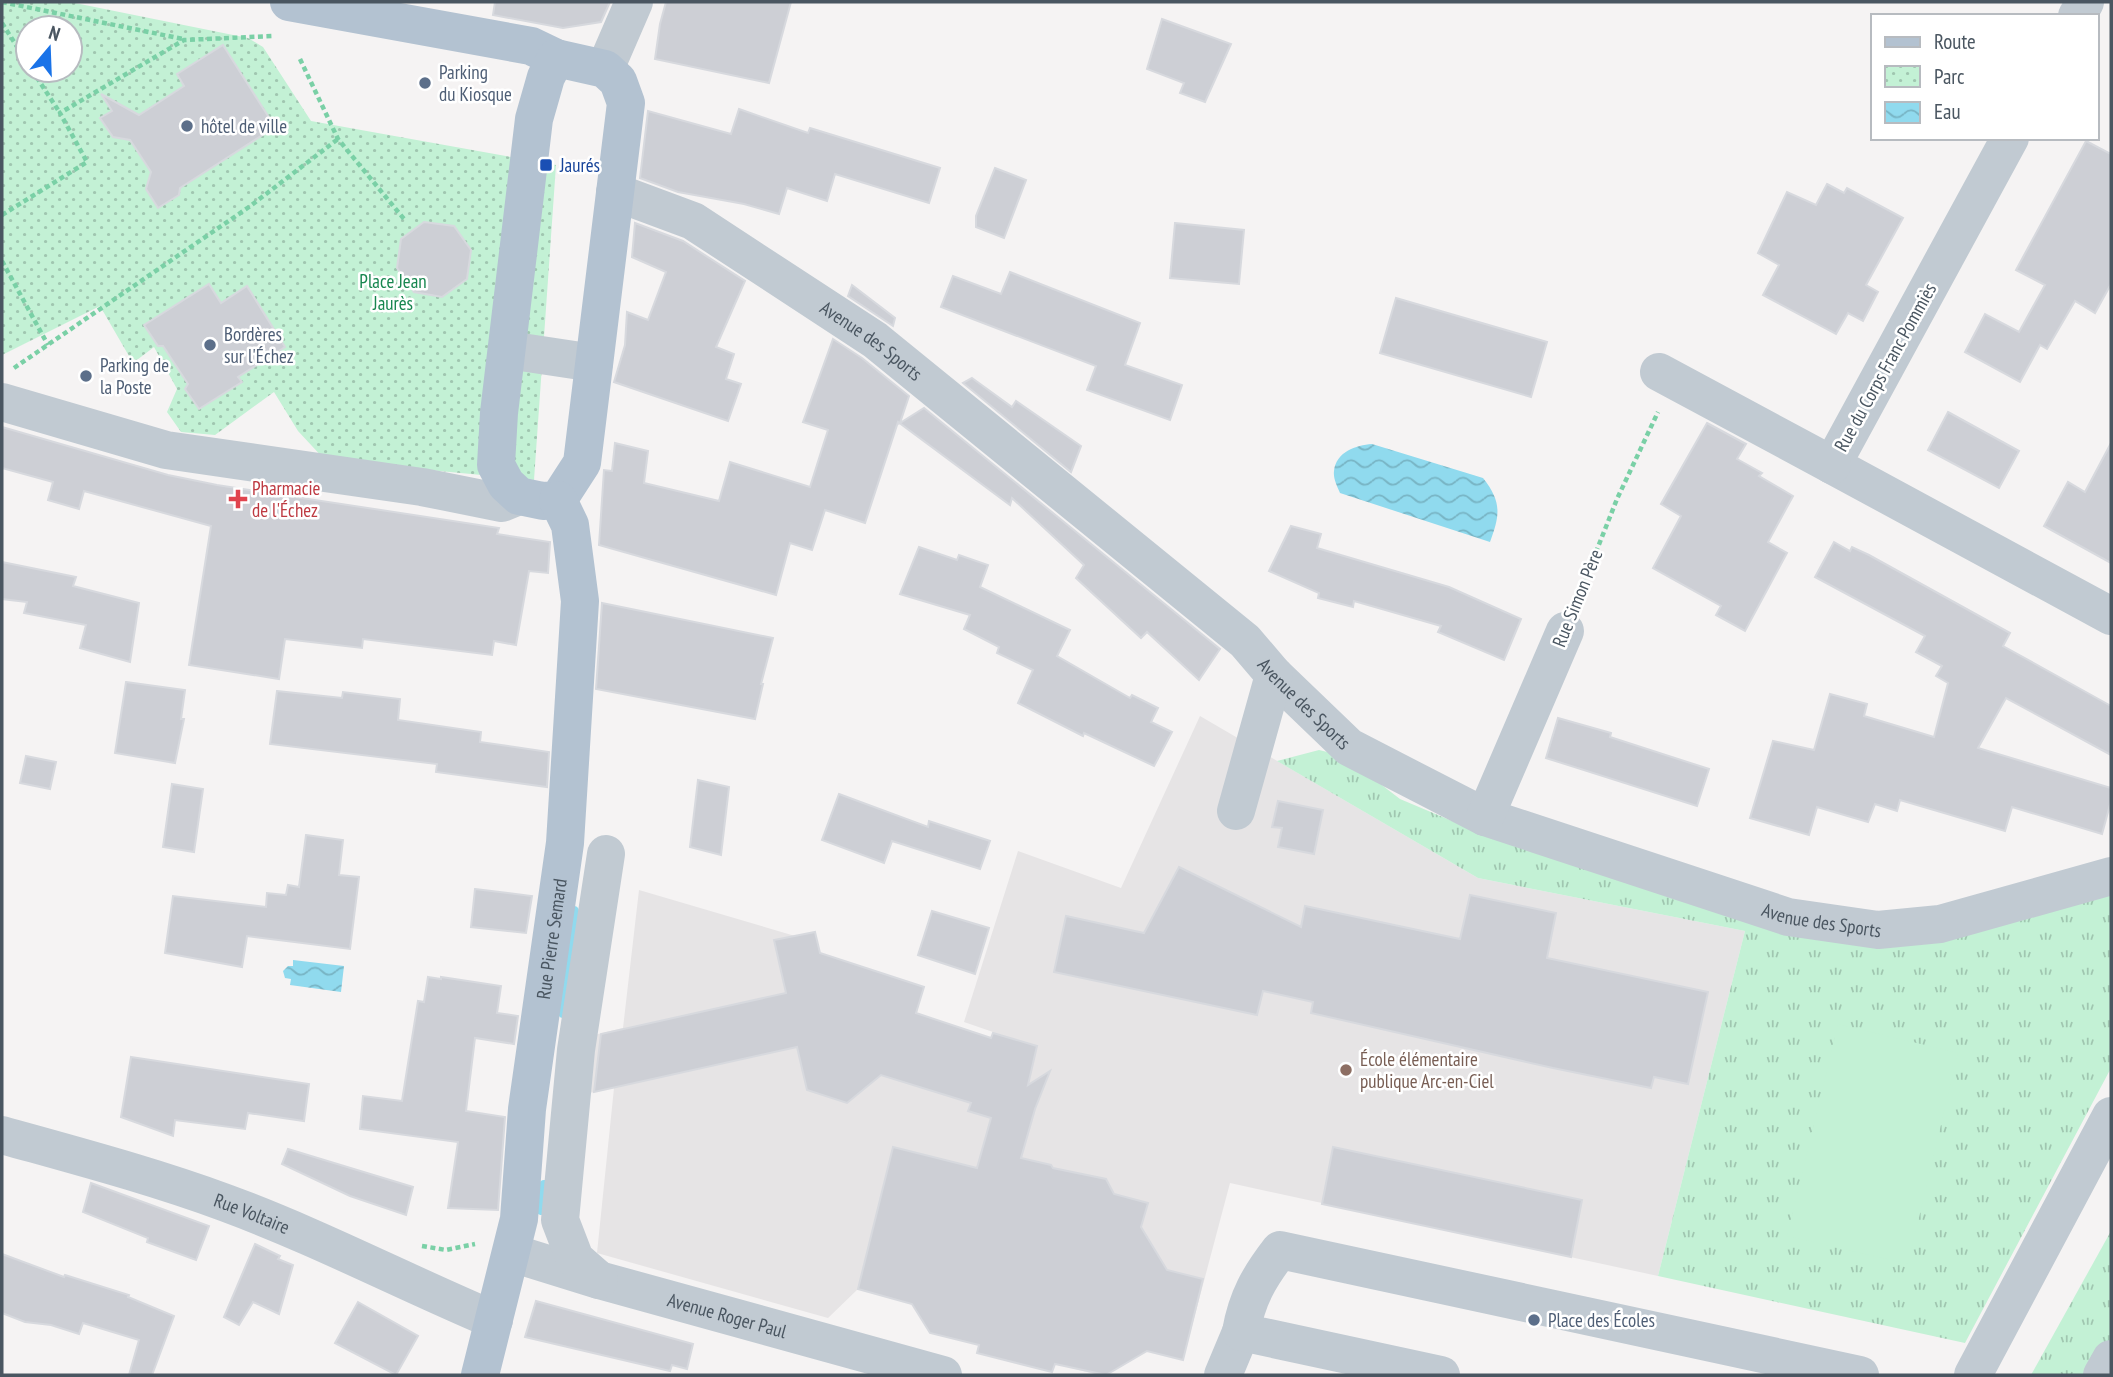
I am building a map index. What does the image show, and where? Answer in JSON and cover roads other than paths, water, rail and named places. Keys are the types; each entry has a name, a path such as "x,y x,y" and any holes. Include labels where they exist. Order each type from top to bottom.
{"main road":[{"path":"283,19 531,46 556,58 605,69 618,81 626,103 582,463 558,500 543,501 519,496 506,484 496,465 499,413 534,119 546,77 556,58"},
{"name":"Rue Pierre Semard","path":"484,1375 494,1320 516,1236 527,1109 565,842 580,601 570,525 558,500"}],"street":[{"path":"605,69 634,2"},
{"name":"Rue du Corps Franc Pommiès","path":"2009,140 1832,465 2111,616"},
{"name":"Avenue des Sports","path":"615,192 693,221 875,340 1245,641 1274,675 1349,747 1485,817 1788,917 1878,930 1940,925 2111,876"},
{"path":"508,350 594,363"},
{"path":"1666,376 1832,465"},
{"path":"6,386 166,450 422,487 502,503 519,496"},
{"name":"Rue Simon Père","path":"1485,817 1565,631"},
{"path":"1236,811 1274,675"},
{"path":"599,1280 575,1259 560,1220 576,1050 606,853"},
{"path":"536,1045 576,1050"},
{"path":"1973,1375 2111,1116"},
{"name":"Rue Voltaire","path":"2,1135 127,1170 226,1203 305,1235 494,1320"},
{"path":"516,1236 560,1220"},
{"name":"Avenue Roger Paul","path":"516,1236 599,1280 943,1375"},
{"path":"1223,1375 1241,1332 1244,1314 1259,1276 1280,1250 1860,1375"},
{"path":"1241,1332 1441,1375"},
{"path":"2102,1375 2111,1359"}],"water":[{"path":"1372,444 1483,478 1494,494 1497,509 1496,524 1490,542 1340,493 1334,474 1339,459 1353,448"},
{"path":"293,960 344,966 341,992 290,985 291,979 285,978 283,971 288,966 293,966"}],"waterway":[{"path":"563,1013 574,911"},
{"path":"541,1210 544,1185"}],"place":[{"name":"Parking du Kiosque","path":"425,83"},
{"name":"hôtel de ville","path":"187,126"},
{"name":"Jaurés","path":"546,165"},
{"name":"Bordères sur l'Échez","path":"210,345"},
{"name":"Parking de la Poste","path":"86,376"},
{"name":"Pharmacie de l'Échez","path":"238,499"},
{"name":"École élémentaire publique Arc-en-Ciel","path":"1346,1070"},
{"name":"Place des Écoles","path":"1534,1320"}],"park label":[{"name":"Place Jean Jaurès","path":"393,292"}]}
